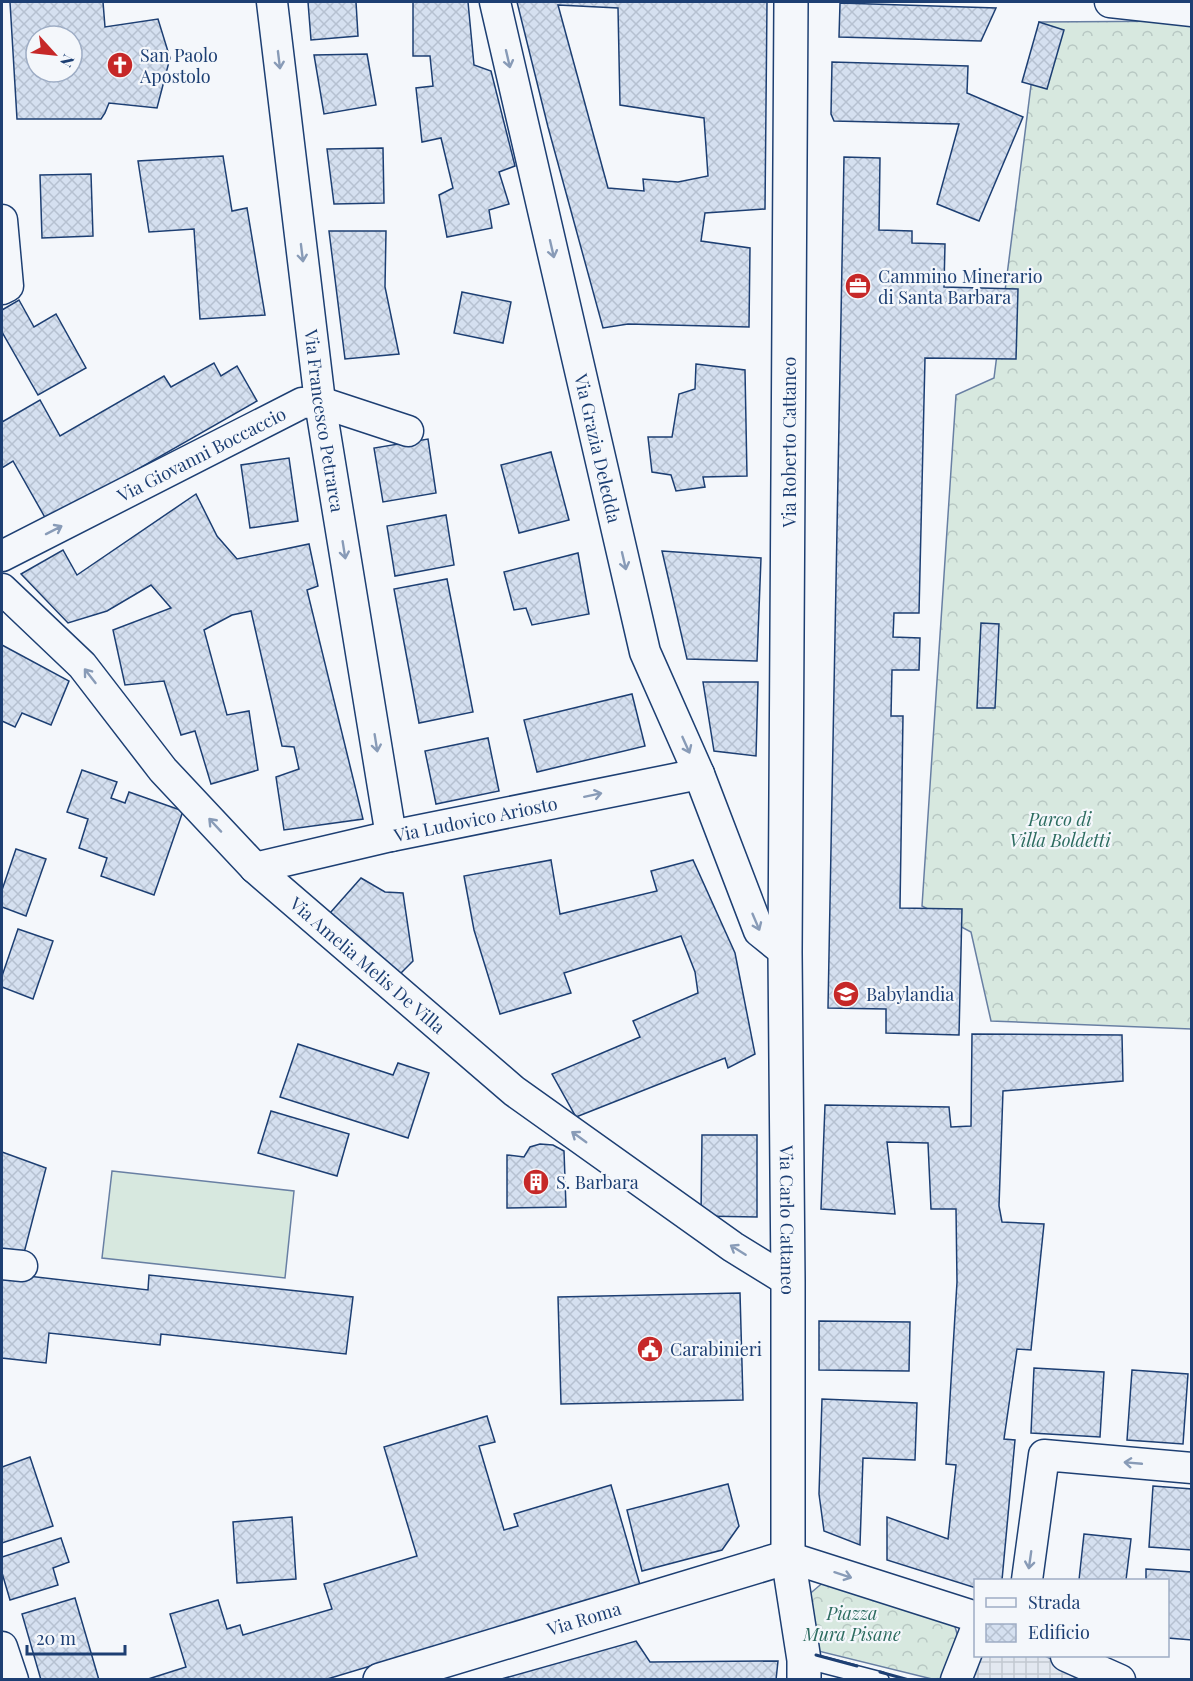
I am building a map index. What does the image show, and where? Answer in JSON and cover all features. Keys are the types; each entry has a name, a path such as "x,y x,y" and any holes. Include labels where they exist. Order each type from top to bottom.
{"main road":[{"name":"Via Roberto Cattaneo","path":"786,883 791,2"},
{"name":"Via Carlo Cattaneo","path":"786,883 788,1557 804,1670"},
{"name":"Via Roma","path":"380,1680 788,1557"}],"street":[{"name":"Via Francesco Petrarca","path":"272,2 320,402 391,836"},
{"name":"Via Grazia Deledda","path":"495,2 645,652 699,774 759,931 785,952"},
{"path":"1110,2 1191,11"},
{"path":"2,220 4,287"},
{"path":"320,402 408,431"},
{"name":"Via Giovanni Boccaccio","path":"2,556 302,403 320,402"},
{"name":"Via Amelia Melis De Villa","path":"2,589 82,665 163,770 255,868 514,1090 733,1247 788,1281"},
{"name":"Via Ludovico Ariosto","path":"255,868 391,836 699,774"},
{"path":"741,882 786,883"},
{"path":"1027,1579 1044,1455 1191,1468"},
{"path":"788,1557 974,1617"},
{"path":"956,1680 974,1632"},
{"path":"2,1647 13,1680"},
{"path":"1068,1657 1120,1680"}],"lane":[{"path":"804,1670 881,1680"}],"green space":[{"name":"Parco di Villa Boldetti","path":"1191,21 1191,1029 991,1021 971,932 922,906 956,395 994,378 1039,22"},
{"path":"112,1171 294,1191 285,1278 102,1258"},
{"name":"Piazza Mura Pisane","path":"826,1580 952,1617 959,1640 944,1679 932,1679 810,1649 806,1597"}],"shaded area":[{"path":"975,1657 1047,1657 1093,1679 961,1680"}],"building":[{"name":"San Paolo Apostolo","path":"10,2 103,2 105,27 158,19 170,58 157,108 109,103 101,119 17,119"},
{"path":"308,2 356,2 358,36 311,40"},
{"path":"413,2 468,2 474,65 491,71 515,166 499,172 509,204 489,210 492,228 447,237 439,195 453,188 441,138 422,142 416,88 433,86 430,56 413,56"},
{"path":"517,2 767,2 765,209 705,213 701,241 750,248 749,327 628,324 603,328 548,127","holes":["558,5 618,8 620,105 704,118 708,176 678,182 643,179 644,191 608,188"]},
{"path":"840,3 996,8 981,41 839,37"},
{"path":"1039,22 1064,30 1047,89 1022,82"},
{"path":"367,54 376,105 324,114 314,55"},
{"path":"832,62 968,66 967,93 1023,117 979,221 937,204 959,124 834,121 831,114"},
{"path":"383,148 384,203 334,204 327,149"},
{"path":"223,156 232,211 247,208 265,315 200,319 194,229 149,232 138,161"},
{"path":"844,157 880,158 879,230 912,231 912,243 945,244 944,287 1018,289 1016,359 925,358 919,613 894,613 893,637 920,638 919,670 892,670 891,716 903,716 900,908 962,909 959,1035 886,1033 886,1009 828,1008"},
{"path":"91,174 93,236 42,238 40,175"},
{"path":"329,231 386,231 385,287 399,354 345,359"},
{"path":"462,292 511,302 503,343 454,333"},
{"path":"19,300 34,327 56,314 86,368 38,395 2,332 2,310"},
{"path":"214,363 221,376 237,366 257,401 47,521 13,461 2,468 2,422 40,400 60,436 164,376 171,387"},
{"path":"696,364 745,370 747,476 703,477 705,487 676,491 671,475 652,472 648,437 672,437 679,394 695,389"},
{"path":"428,439 436,493 383,502 374,448"},
{"path":"551,452 569,520 519,533 501,465"},
{"path":"289,458 298,521 250,528 241,465"},
{"path":"196,494 217,536 237,559 309,544 318,586 307,590 363,819 284,830 276,777 299,769 294,747 282,746 251,611 232,615 204,630 227,715 249,711 258,770 211,784 195,731 181,735 164,681 125,685 113,630 171,608 151,585 107,611 68,623 21,574 63,550 77,575"},
{"path":"446,515 454,565 395,576 387,526"},
{"path":"662,551 761,558 757,661 687,659"},
{"path":"578,553 589,614 532,625 526,608 514,610 504,572"},
{"path":"447,579 473,712 419,723 394,589"},
{"path":"981,623 999,624 995,708 977,708"},
{"path":"2,645 69,681 51,725 22,713 15,727 2,721"},
{"path":"703,682 758,682 756,756 714,751"},
{"path":"632,694 645,746 537,772 524,720"},
{"path":"488,738 499,791 436,804 425,751"},
{"path":"82,770 117,782 111,798 125,803 129,792 183,811 154,895 101,876 107,858 79,848 88,819 67,812"},
{"path":"16,849 46,859 26,916 2,907 2,890"},
{"path":"551,860 560,914 657,891 651,871 693,860 735,953 755,1054 728,1068 725,1058 576,1117 552,1074 640,1037 633,1021 698,993 695,972 681,936 564,973 571,993 500,1014 474,930 464,876"},
{"path":"361,878 385,892 403,893 413,961 395,979 330,913"},
{"path":"18,929 53,941 33,999 2,987 2,976"},
{"path":"972,1034 1122,1035 1123,1081 1003,1091 999,1206 1002,1222 1044,1224 1031,1350 1017,1349 1004,1439 1015,1440 1002,1579 974,1579 974,1587 887,1560 887,1517 948,1539 956,1465 946,1464 957,1282 956,1209 931,1209 928,1143 887,1142 895,1214 821,1209 825,1105 949,1107 951,1127 971,1126"},
{"path":"298,1044 393,1075 398,1063 429,1073 408,1138 280,1097"},
{"path":"271,1111 349,1134 337,1176 258,1153"},
{"path":"702,1135 757,1135 757,1217 701,1216"},
{"name":"S. Barbara","path":"540,1144 553,1145 564,1151 566,1207 507,1208 507,1155 524,1157 530,1147"},
{"path":"2,1152 46,1168 24,1253 2,1251"},
{"path":"2,1273 148,1290 149,1275 353,1297 346,1354 161,1334 160,1345 49,1333 46,1363 2,1358"},
{"name":"Carabinieri","path":"740,1293 743,1400 561,1404 558,1297"},
{"path":"819,1321 910,1322 909,1371 819,1370"},
{"path":"1034,1368 1104,1372 1100,1437 1031,1433"},
{"path":"1132,1370 1188,1374 1183,1444 1127,1440"},
{"path":"822,1399 917,1403 915,1460 863,1458 860,1545 824,1531 819,1494"},
{"path":"487,1416 495,1442 479,1446 504,1530 518,1526 514,1514 611,1485 640,1585 324,1680 145,1680 186,1667 170,1614 218,1600 227,1629 240,1625 243,1635 332,1609 324,1584 417,1556 384,1447"},
{"path":"30,1457 53,1526 2,1543 2,1467"},
{"path":"728,1484 739,1526 722,1550 642,1571 627,1510"},
{"path":"1153,1486 1192,1489 1192,1550 1149,1547"},
{"path":"292,1517 296,1579 237,1583 233,1522"},
{"path":"1084,1534 1131,1539 1126,1579 1079,1579"},
{"path":"61,1538 69,1562 53,1568 58,1585 10,1600 2,1573 2,1557"},
{"path":"1146,1569 1192,1572 1192,1640 1169,1638 1169,1579 1146,1579"},
{"path":"75,1598 99,1680 41,1680 22,1614"},
{"path":"636,1641 650,1662 778,1661 776,1680 498,1680"}],"wall":[{"path":"816,1655 857,1666"},
{"path":"880,1672 909,1680"}],"place":[{"name":"San Paolo Apostolo","path":"120,65"},
{"name":"Cammino Minerario di Santa Barbara","path":"858,286"},
{"name":"Babylandia","path":"846,994"},
{"name":"S. Barbara","path":"536,1182"},
{"name":"Carabinieri","path":"650,1349"}]}
